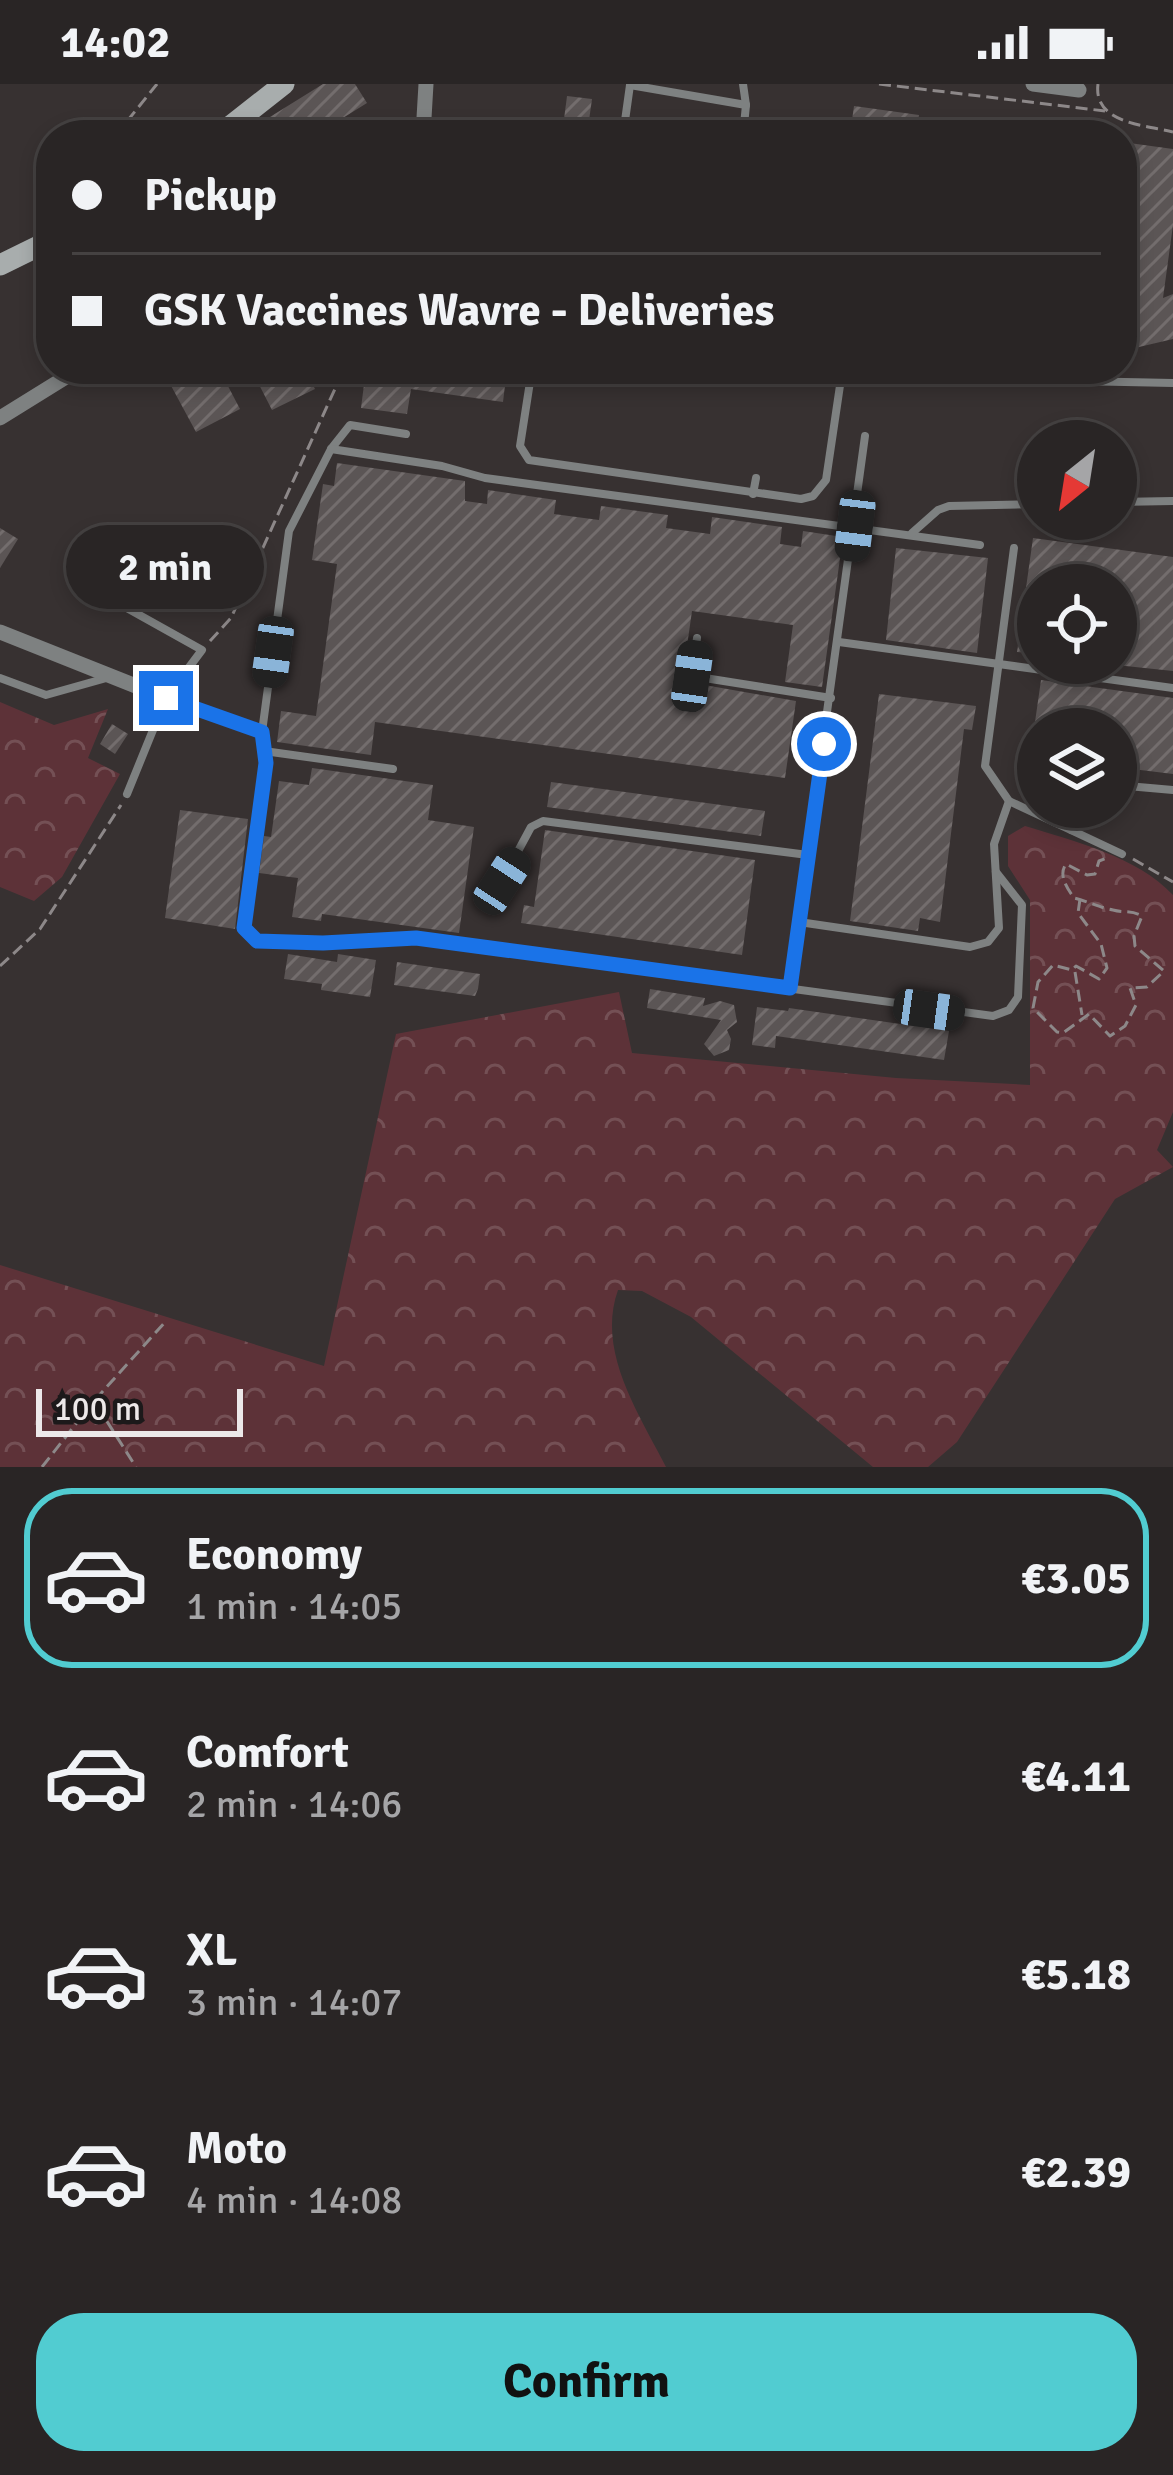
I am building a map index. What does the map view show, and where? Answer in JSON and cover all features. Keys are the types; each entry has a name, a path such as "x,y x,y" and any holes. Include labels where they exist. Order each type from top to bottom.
{"street":[{"path":"238,120 284,84"},
{"path":"426,84 427,120"},
{"path":"1033,84 1078,90"},
{"path":"0,265 36,247"},
{"path":"0,418 55,384"},
{"path":"0,632 166,698"}],"lane":[{"path":"743,84 744,120"},
{"path":"624,120 630,85 746,105"},
{"path":"1137,382 1173,383"},
{"path":"530,384 520,446 529,460 801,500 826,481 840,384"},
{"path":"406,434 350,425 332,449 289,532 262,732 264,751 244,928 257,941 416,938 993,1016 1010,1010 1018,997 1022,904 996,872"},
{"path":"790,988 865,436"},
{"path":"332,449 442,466 484,478 980,545"},
{"path":"754,494 756,478"},
{"path":"1137,502 1173,501"},
{"path":"910,534 949,506 1017,504"},
{"path":"1014,548 985,766 1009,801 1122,854"},
{"path":"125,607 202,650 166,698 127,794"},
{"path":"697,638 692,676 831,698"},
{"path":"839,642 1173,688"},
{"path":"0,678 46,695 111,676"},
{"path":"166,698 262,732"},
{"path":"264,751 393,769"},
{"path":"1137,787 1173,790"},
{"path":"799,922 970,947 988,942 999,928 994,844 1009,801"},
{"path":"502,881 531,826 543,821 808,855"}],"path":[{"path":"128,120 157,84"},
{"path":"879,84 1105,111"},
{"path":"1098,84 1096,98 1105,111 1121,120"},
{"path":"1137,124 1173,132"},
{"path":"202,650 231,618 337,384"},
{"path":"125,607 147,571"},
{"path":"0,966 40,929 127,794"},
{"path":"1122,854 1173,882"},
{"path":"1081,899 1078,913 1101,944 1107,968 1099,979 1088,970 1053,965 1036,986 1034,1008 1057,1032 1063,1033 1089,1014 1110,1036 1125,1027 1136,1005 1130,988 1147,987 1164,971 1135,946 1142,916 1070,892 1066,864 1095,874 1099,861 1108,857"},
{"path":"1073,968 1082,1017"},
{"path":"43,1467 166,1321"},
{"path":"94,1401 136,1467"}],"green space":[{"path":"0,702 54,725 108,709 88,758 120,774 62,877 34,901 0,887"},
{"path":"1032,828 1084,844 1142,870 1173,895 1173,1112 1157,1150 1173,1167 1115,1199 957,1442 928,1467 873,1467 691,1317 642,1291 618,1290 612,1336 616,1359 666,1467 0,1467 0,1265 324,1366 396,1034 619,992 632,1053 896,1078 1030,1085 1030,900 1008,866 1008,836"}],"building":[{"path":"323,84 355,84 367,103 340,120 265,120"},
{"path":"567,96 592,99 589,120 564,120"},
{"path":"854,106 919,115 918,120 852,120"},
{"path":"1137,144 1173,149 1173,225 1163,298 1173,294 1173,339 1137,347"},
{"path":"170,384 227,384 240,409 196,432"},
{"path":"259,384 312,384 315,389 272,410"},
{"path":"364,384 505,384 503,402 411,389 407,414 361,408"},
{"path":"337,463 465,481 465,501 487,504 488,490 556,500 554,514 599,520 601,506 668,515 666,528 710,534 712,517 782,527 780,544 801,547 803,531 843,537 822,687 785,682 793,625 692,611 682,681 796,701 785,778 375,722 371,755 277,742 281,711 316,716 337,564 312,560 323,484 334,486"},
{"path":"0,528 18,539 0,568"},
{"path":"1033,540 1173,557 1173,671 1137,667 1137,564 1029,564"},
{"path":"896,548 988,558 977,653 886,640"},
{"path":"1040,684 1173,698 1173,774 1137,770 1137,708 1037,708"},
{"path":"879,694 976,706 972,730 964,729 940,922 920,918 918,931 850,921"},
{"path":"112,724 128,734 115,754 100,744"},
{"path":"312,768 433,785 428,820 474,827 459,933 322,914 321,921 292,917 298,878 259,873 264,836 271,837 279,781 309,785"},
{"path":"551,782 765,811 761,836 547,807"},
{"path":"180,810 248,819 235,929 165,918"},
{"path":"545,830 755,860 742,955 521,923 524,905 534,907"},
{"path":"288,954 337,962 338,954 376,960 370,997 284,979"},
{"path":"397,962 480,974 478,989 475,996 394,985"},
{"path":"650,989 705,998 703,1006 720,1001 734,1005 737,1022 727,1030 729,1050 714,1056 704,1044 721,1020 647,1008"},
{"path":"757,1007 949,1031 944,1060 776,1036 775,1048 752,1045"}],"route":[{"path":"166,698 262,732 266,763 244,928 257,941 416,938 790,988 824,744"}]}
